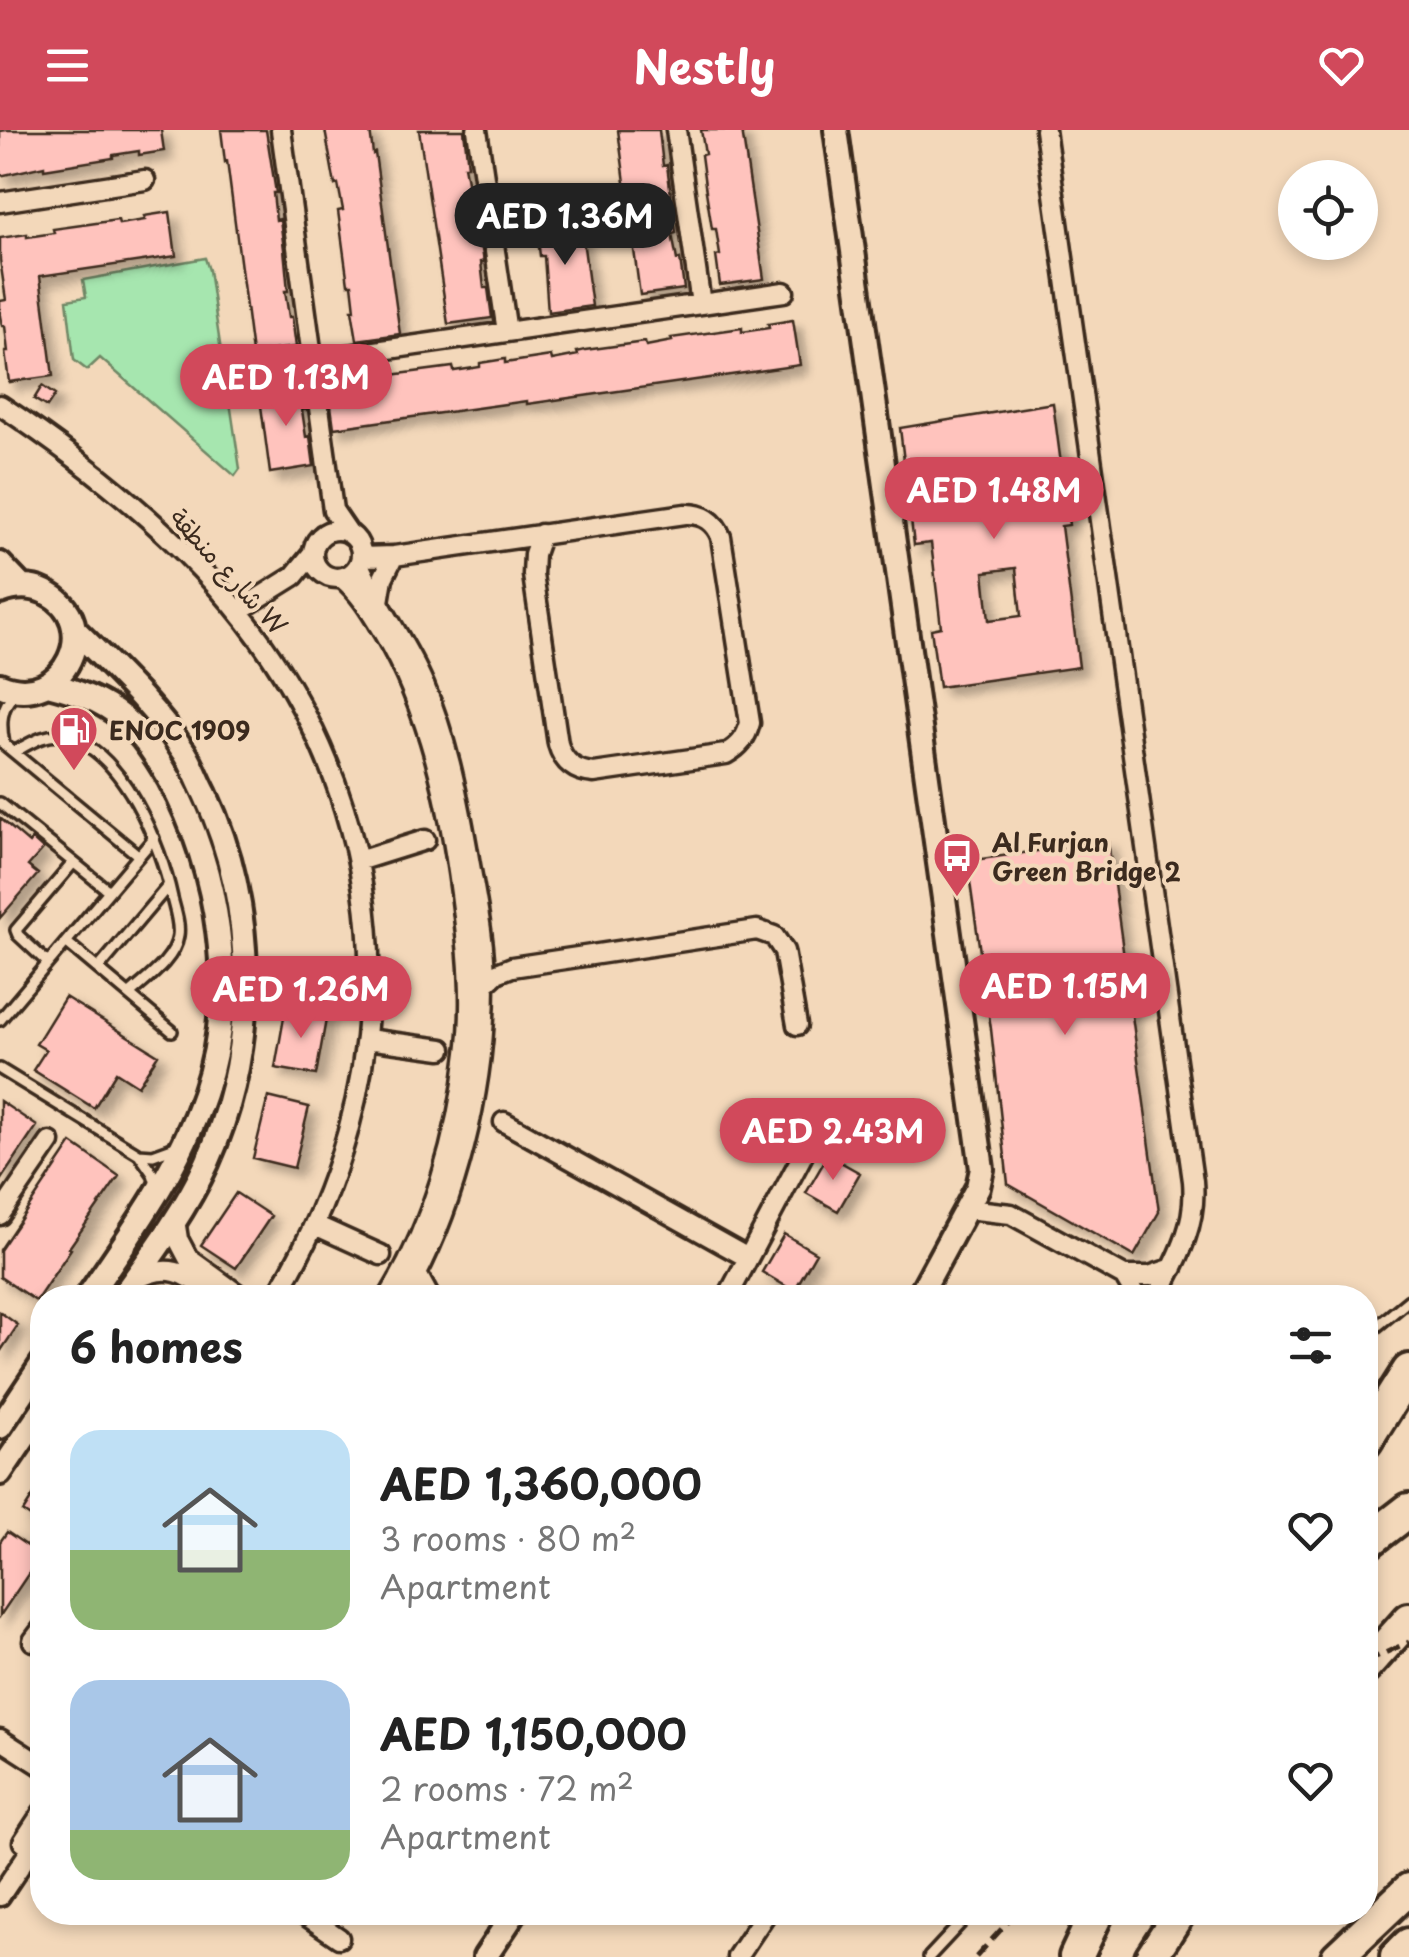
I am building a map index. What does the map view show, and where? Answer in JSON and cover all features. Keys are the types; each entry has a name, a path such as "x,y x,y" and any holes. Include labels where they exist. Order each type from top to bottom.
{"highway":[{"path":"1378,1402 1405,1378"},
{"path":"1378,1420 1405,1378"},
{"path":"1378,1534 1409,1510"},
{"path":"1378,1654 1409,1619"},
{"path":"1378,1919 1409,1890"},
{"path":"1076,1957 1091,1925"},
{"path":"1151,1957 1172,1925"},
{"path":"1337,1957 1371,1925"},
{"path":"1397,1957 1409,1946"}],"street":[{"path":"281,130 333,510 358,543 360,561 424,683 440,727 464,829 484,950 482,1051 469,1123 438,1226 411,1285"},
{"path":"477,130 507,332"},
{"path":"676,130 701,304"},
{"path":"836,130 981,1177 925,1285"},
{"path":"1044,130 1193,1182 1192,1224 1164,1285"},
{"path":"0,202 145,180"},
{"path":"312,360 784,292"},
{"name":"شارع منطقة W","path":"0,405 114,489 238,610 300,704 344,807 358,861 368,934 367,1039 344,1150 315,1225 283,1285"},
{"path":"320,572 313,560 314,544 324,533 333,510"},
{"path":"360,561 540,534 702,516 715,525 722,537 750,723 742,742 726,754 594,773 568,764 558,744 533,574 540,534"},
{"path":"324,533 348,532"},
{"path":"497,540 518,555 533,574"},
{"path":"238,610 294,576 312,554"},
{"path":"379,602 383,578 394,556"},
{"path":"294,576 320,572 342,578 355,570 360,561"},
{"path":"0,564 11,589 36,588 61,603 70,615 75,642 66,666 48,684 34,690 9,688"},
{"path":"342,578 362,598 393,649 427,730 440,773 458,867 470,967 468,1050 451,1138 425,1222 395,1285"},
{"path":"74,629 138,692 187,757 214,813 228,854 242,930 244,990 237,1071 209,1160 175,1220 130,1285"},
{"path":"48,684 100,702 142,737 178,795 194,832 215,910 220,950 219,1022 211,1072 188,1135 157,1197 96,1285"},
{"path":"358,861 425,840"},
{"path":"485,984 512,967 763,931 774,936 784,951 797,1025"},
{"path":"484,950 496,961 512,967"},
{"path":"367,1039 442,1049"},
{"path":"504,1122 748,1258"},
{"path":"0,1215 50,1142"},
{"path":"734,1285 806,1149"},
{"path":"981,1177 1011,1214"},
{"path":"967,1208 1011,1214 1124,1276 1149,1276 1172,1268"},
{"path":"175,1220 178,1239 188,1258 225,1285"},
{"path":"315,1225 381,1255"},
{"path":"134,1285 154,1272 179,1272 200,1285"},
{"path":"417,1274 422,1285"},
{"path":"1124,1276 1129,1285"},
{"path":"0,1427 30,1382"},
{"path":"4,1458 30,1426"},
{"path":"0,1739 30,1758"},
{"path":"0,1876 30,1831"},
{"path":"0,1896 30,1851"},
{"path":"320,1925 339,1938"},
{"path":"485,1957 506,1925"},
{"path":"737,1957 758,1925"}],"lane":[{"path":"9,688 0,720 2,742 139,856"},
{"path":"14,752 52,736 66,736 88,748 125,785 154,838 169,885 178,939 169,956 130,996"},
{"path":"0,802 109,891"},
{"path":"0,1020 154,838"},
{"path":"48,963 16,930 74,863"},
{"path":"98,969 169,885"},
{"path":"66,942 172,1031"},
{"path":"0,1069 140,1154 153,1174 157,1197"},
{"path":"140,1154 166,1152 188,1135"},
{"path":"1378,1325 1409,1300"},
{"path":"929,1957 959,1925"}],"green space":[{"path":"205,258 222,358 286,350 290,377 228,389 240,469 235,476 100,358 87,370 74,360 67,300 86,297 83,280"}],"building":[{"path":"161,130 164,151 139,155 139,151 0,176 0,131"},
{"path":"221,130 266,130 276,220 280,219 284,249 285,291 296,347 252,353"},
{"path":"325,130 370,130 400,334 357,340 352,284 348,284 338,211 343,210"},
{"path":"419,130 464,130 468,166 464,166 472,192 484,262 484,288 488,288 492,318 448,324"},
{"path":"618,130 659,130 676,233 672,234 684,289 640,295"},
{"path":"701,130 742,130 764,279 720,285 716,256 720,255 705,185"},
{"path":"170,212 176,256 40,276 53,376 9,382 5,326 0,316 0,301 6,300 0,238 54,233 53,229 118,220 119,224"},
{"path":"581,225 592,306 548,312 544,256 540,256 537,231"},
{"path":"793,320 800,365 334,428 328,384 356,380 357,384 383,380 383,376 453,367 454,371 505,359 505,363 551,356 552,360 585,350 645,342 646,346 672,341 671,338 769,328 768,324"},
{"path":"303,385 307,410 302,410 314,466 270,473 259,391"},
{"path":"42,386 55,395 47,407 34,399"},
{"path":"1053,403 1069,525 1061,526 1079,667 939,687 931,629 941,627 931,543 914,545 900,428","holes":["1016,568 1021,616 989,620 984,572"]},
{"path":"0,818 29,843 32,839 43,849 28,866 38,874 0,918"},
{"path":"1108,841 1159,1212 1134,1256 1008,1184 967,861"},
{"path":"65,997 158,1055 138,1086 116,1072 94,1108 33,1070 46,1050 36,1044"},
{"path":"286,1006 327,1014 316,1075 275,1068"},
{"path":"268,1097 309,1107 294,1168 253,1158"},
{"path":"0,1101 37,1126 0,1181"},
{"path":"72,1143 119,1176 47,1285 30,1285 30,1297 0,1277 0,1250"},
{"path":"828,1155 860,1173 838,1211 806,1193"},
{"path":"236,1193 271,1216 236,1268 201,1245"},
{"path":"784,1234 816,1253 797,1285 784,1285 762,1272"},
{"path":"0,1312 18,1325 0,1352"},
{"path":"7,1532 30,1548 30,1571 0,1616 0,1542"}],"railway":[{"path":"1378,1656 1409,1642"},
{"path":"976,1957 1005,1925"}],"place":[{"name":"ENOC 1909","path":"74,772"},
{"name":"Al Furjan Green Bridge 2","path":"957,898"}]}
